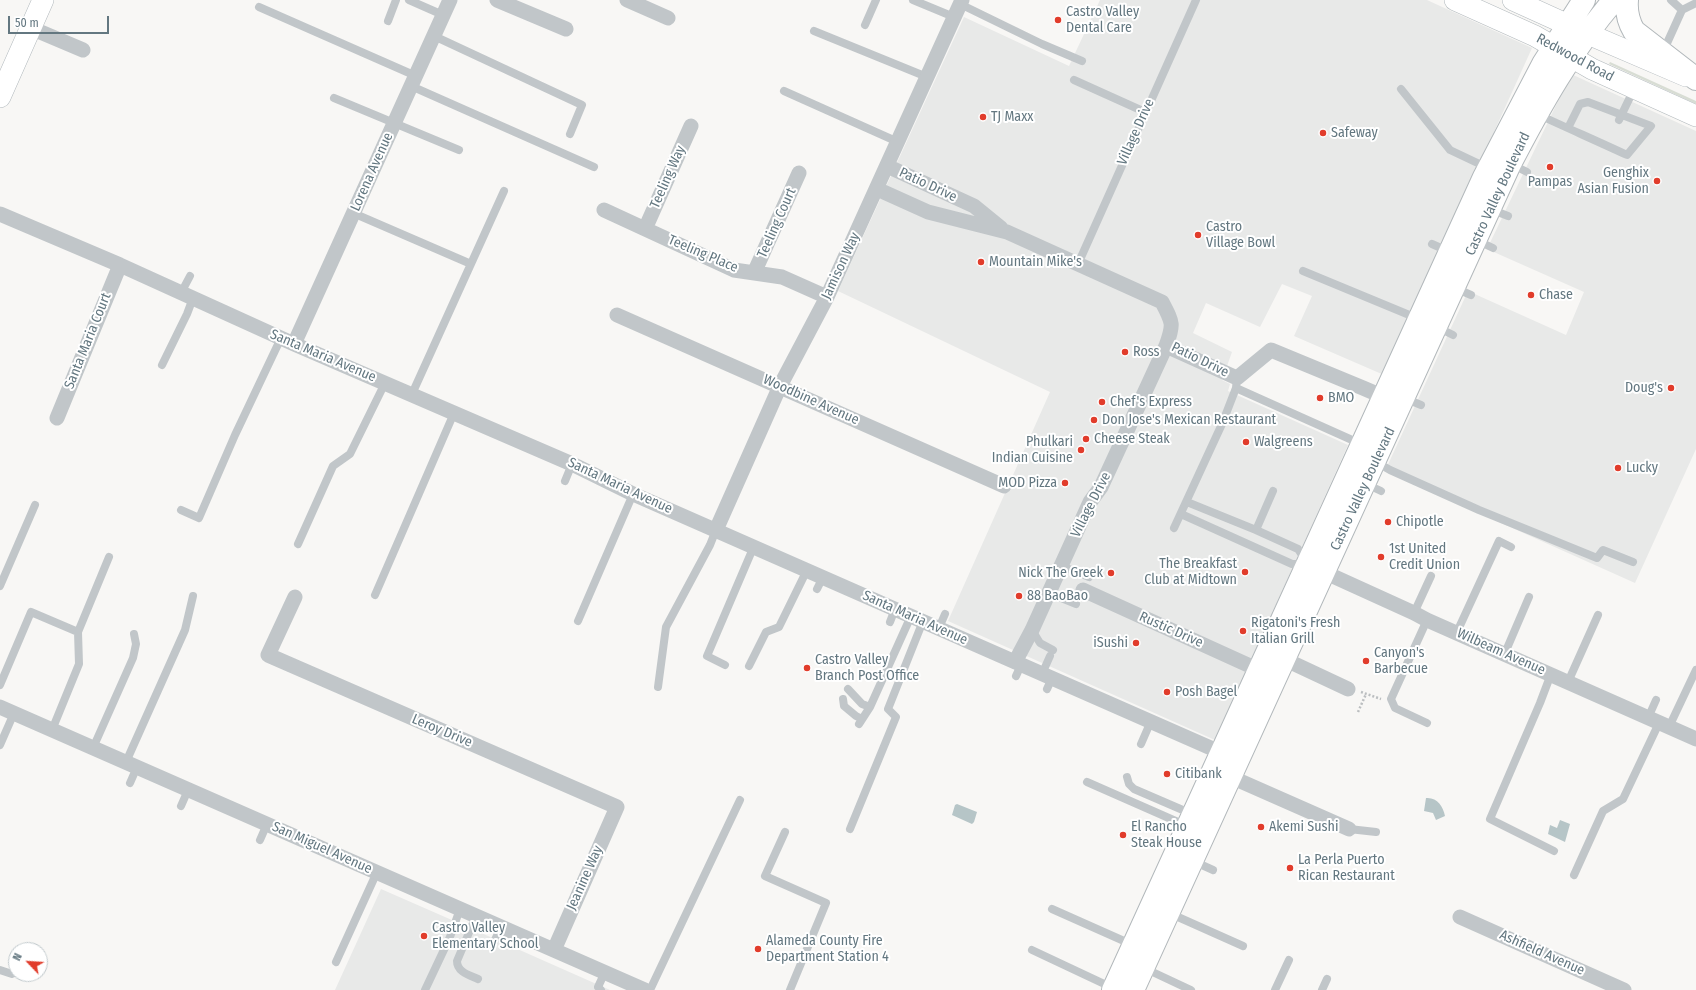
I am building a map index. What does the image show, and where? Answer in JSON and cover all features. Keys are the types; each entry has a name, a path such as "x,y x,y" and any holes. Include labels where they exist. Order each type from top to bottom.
{"main road":[{"path":"0,97 43,0"},
{"name":"Redwood Road","path":"1455,0 1535,36 1592,69 1696,116"},
{"name":"Redwood Road","path":"1513,0 1568,26 1696,80"},
{"name":"Castro Valley Boulevard","path":"1450,252 1485,244 1519,168 1536,113 1562,52 1568,26 1584,0"},
{"name":"Castro Valley Boulevard","path":"1436,327 1450,252 1488,168 1520,106 1562,52 1588,34 1614,0"},
{"path":"1627,0 1626,9 1629,22 1634,31 1696,80"},
{"name":"Castro Valley Boulevard","path":"1120,989 1143,968 1192,861 1230,763 1259,670 1316,568 1373,487 1375,462 1436,327 1463,292 1450,252"},
{"name":"Castro Valley Boulevard","path":"1120,989 1134,945 1190,820 1230,763 1284,659 1362,444 1403,400"}],"street":[{"name":"Lorena Avenue","path":"288,341 353,213 450,0"},
{"path":"497,0 566,29"},
{"path":"627,0 668,18"},
{"name":"Jamison Way","path":"716,530 780,386 827,297 958,7"},
{"path":"31,28 83,50"},
{"name":"Teeling Way","path":"644,229 691,126"},
{"name":"Patio Drive","path":"887,166 974,206 988,219 1007,232"},
{"name":"Teeling Court","path":"754,273 799,173"},
{"name":"Patio Drive","path":"877,188 928,212 1007,232 1162,302 1172,320 1166,346 1237,383 1271,350 1403,400"},
{"name":"Teeling Place","path":"604,210 734,270 782,277 827,297"},
{"name":"Santa Maria Avenue","path":"0,214 120,265 288,341 572,464 633,494 807,570 820,583 893,615 917,618 1017,668 1151,721 1349,829"},
{"name":"Santa Maria Court","path":"57,418 120,265"},
{"name":"Woodbine Avenue","path":"617,315 1004,486"},
{"name":"Village Drive","path":"1017,668 1032,630 1090,502 1101,487 1166,346"},
{"name":"Wilbeam Avenue","path":"1316,568 1427,620 1696,739"},
{"name":"Rustic Drive","path":"1082,590 1259,670"},
{"name":"Leroy Drive","path":"295,597 268,655 617,807"},
{"path":"1284,659 1348,689"},
{"name":"San Miguel Avenue","path":"0,707 645,990"},
{"name":"Jeanine Way","path":"554,950 617,807"},
{"name":"Ashfield Avenue","path":"1460,917 1624,990"}],"lane":[{"path":"388,21 396,0"},
{"path":"409,0 443,15"},
{"path":"865,25 876,0"},
{"path":"913,0 958,7 1082,61"},
{"name":"Village Drive","path":"1078,264 1196,0"},
{"path":"1671,0 1682,10"},
{"path":"1662,54 1682,10 1696,3"},
{"path":"259,7 594,167"},
{"path":"814,30 927,77"},
{"path":"434,36 582,105 570,134"},
{"path":"1074,80 1145,112"},
{"path":"1620,118 1634,88"},
{"path":"1402,89 1450,150 1488,168"},
{"path":"784,91 898,142"},
{"path":"334,98 459,150"},
{"path":"1536,113 1568,128 1607,141 1627,155 1651,126 1620,118 1588,102 1580,104 1568,128"},
{"path":"412,394 504,191"},
{"path":"353,213 471,264"},
{"path":"1303,271 1436,327"},
{"path":"162,365 187,314 187,296 190,276"},
{"path":"181,510 199,518 235,435 288,341"},
{"path":"298,544 333,466 350,454 385,383"},
{"path":"1174,528 1222,424 1237,383 1362,444"},
{"path":"375,595 454,412"},
{"path":"1375,462 1480,510 1597,558 1603,550 1633,562"},
{"path":"565,481 572,464"},
{"path":"1256,530 1272,491"},
{"path":"578,621 633,494"},
{"path":"1187,502 1298,549 1316,568"},
{"path":"0,586 35,505"},
{"path":"1181,514 1292,564 1316,568"},
{"path":"658,687 666,627 716,530"},
{"path":"1457,632 1499,541 1511,546"},
{"path":"725,665 707,656 754,546"},
{"path":"52,730 79,664 78,632 110,557"},
{"path":"1061,566 1082,590"},
{"path":"749,666 766,632 779,627 807,570"},
{"path":"1414,613 1431,576"},
{"path":"1049,593 1082,590"},
{"path":"130,783 132,765 185,630 193,596"},
{"path":"1505,654 1529,597"},
{"path":"0,685 31,612 78,632"},
{"path":"939,628 945,614"},
{"path":"1568,682 1598,615"},
{"path":"843,699 844,706 861,721 870,707 917,618"},
{"path":"850,829 896,717 888,709 917,618"},
{"path":"1427,620 1391,700 1395,708 1427,723"},
{"path":"1032,630 1040,643 1052,653 1047,680"},
{"path":"92,748 133,658 136,644 134,634"},
{"path":"1574,875 1603,811 1623,799 1659,723 1696,670"},
{"path":"1551,674 1490,819 1554,851"},
{"path":"848,689 862,704 870,707"},
{"path":"1656,700 1659,723"},
{"path":"0,745 14,713"},
{"path":"1141,744 1151,721"},
{"path":"1127,777 1129,784 1134,789 1190,820"},
{"path":"1087,782 1190,820"},
{"path":"181,806 188,790"},
{"path":"650,990 740,800"},
{"path":"260,840 267,824"},
{"path":"1349,829 1355,831 1376,832"},
{"path":"785,832 765,876 826,903 790,990"},
{"path":"1192,861 1213,870"},
{"path":"336,962 377,872"},
{"path":"425,990 450,937 460,909"},
{"path":"1052,909 1134,945"},
{"path":"1169,913 1243,946"},
{"path":"476,916 457,961 457,965 462,972 478,979"},
{"path":"494,942 501,927"},
{"path":"1032,950 1120,989"},
{"path":"1275,990 1289,960"},
{"path":"1143,968 1191,990"},
{"path":"600,990 598,987 604,972"},
{"path":"1322,990 1327,979"}],"path":[{"path":"1348,689 1355,689 1378,699 1391,700"},
{"path":"1358,712 1366,694"}],"shaded area":[{"path":"1100,0 1427,0 1532,48 1384,375 1294,336 1312,296 1282,284 1260,327 1206,303 1193,333 1232,352 1222,380 1230,384 1228,391 1348,445 1215,740 948,621 1050,392 838,291 964,17 1069,66"},
{"path":"1610,62 1696,101 1696,104 1609,64"},
{"path":"1571,74 1696,131 1696,449 1635,583 1385,471 1468,291 1566,335 1584,292 1487,249"},
{"path":"1426,798 1433,799 1439,803 1445,816 1436,820 1433,813 1424,811"},
{"path":"957,804 977,812 972,824 952,815 955,805"},
{"path":"1560,820 1570,824 1565,842 1548,834 1550,825 1557,828"},
{"name":"Castro Valley Elementary School","path":"381,889 461,924 610,990 335,990"}],"place":[{"name":"Castro Valley Dental Care","path":"1058,20"},
{"name":"TJ Maxx","path":"983,117"},
{"name":"Safeway","path":"1323,133"},
{"name":"Pampas","path":"1550,167"},
{"name":"Genghix Asian Fusion","path":"1657,181"},
{"name":"Castro Village Bowl","path":"1198,235"},
{"name":"Mountain Mike's","path":"981,262"},
{"name":"Chase","path":"1531,295"},
{"name":"Ross","path":"1125,352"},
{"name":"Doug's","path":"1671,388"},
{"name":"BMO","path":"1320,398"},
{"name":"Chef's Express","path":"1102,402"},
{"name":"Don Jose's Mexican Restaurant","path":"1094,420"},
{"name":"Cheese Steak","path":"1086,439"},
{"name":"Walgreens","path":"1246,442"},
{"name":"Phulkari Indian Cuisine","path":"1081,450"},
{"name":"Lucky","path":"1618,468"},
{"name":"MOD Pizza","path":"1065,483"},
{"name":"Chipotle","path":"1388,522"},
{"name":"1st United Credit Union","path":"1381,557"},
{"name":"The Breakfast Club at Midtown","path":"1245,572"},
{"name":"Nick The Greek","path":"1111,573"},
{"name":"88 BaoBao","path":"1019,596"},
{"name":"Rigatoni's Fresh Italian Grill","path":"1243,631"},
{"name":"iSushi","path":"1136,643"},
{"name":"Canyon's Barbecue","path":"1366,661"},
{"name":"Castro Valley Branch Post Office","path":"807,668"},
{"name":"Posh Bagel","path":"1167,692"},
{"name":"Citibank","path":"1167,774"},
{"name":"Akemi Sushi","path":"1261,827"},
{"name":"El Rancho Steak House","path":"1123,835"},
{"name":"La Perla Puerto Rican Restaurant","path":"1290,868"},
{"name":"Castro Valley Elementary School","path":"424,936"},
{"name":"Alameda County Fire Department Station 4","path":"758,949"}]}
